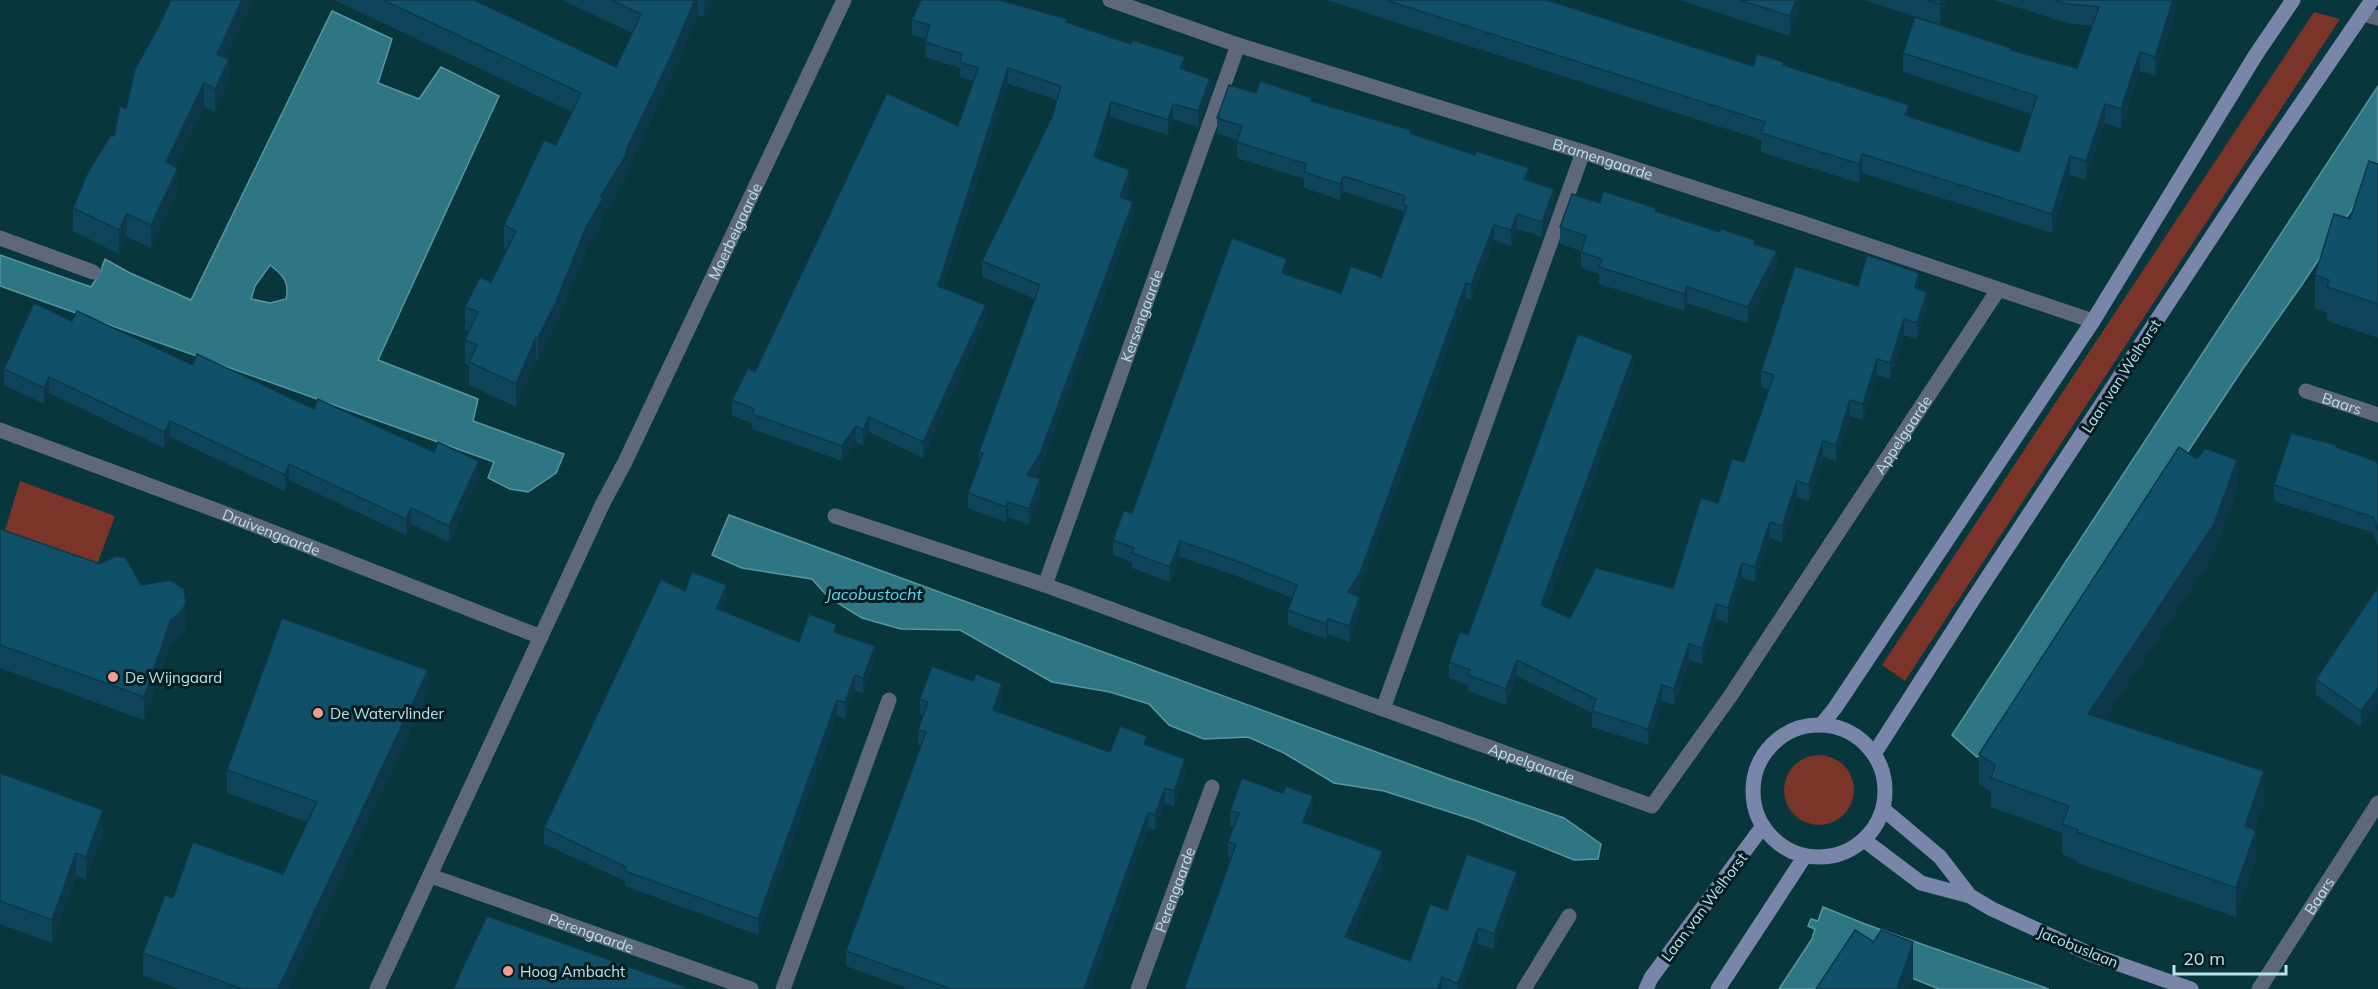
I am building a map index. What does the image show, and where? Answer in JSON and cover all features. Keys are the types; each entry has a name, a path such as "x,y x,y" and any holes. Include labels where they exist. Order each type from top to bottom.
{"main road":[{"path":"1822,724 1835,708 2093,321 2255,56 2293,0"},
{"name":"Laan van Welhorst","path":"1874,754 2251,177 2370,16 2372,0"},
{"path":"1822,724 1851,733 1864,742 1874,754 1880,764 1885,786 1883,809 1875,826 1864,840 1830,857 1805,856 1781,845 1763,826 1753,799 1753,785 1762,758 1781,737 1794,729 1822,724"},
{"name":"Jacobuslaan","path":"1883,809 1940,857 1970,896"},
{"name":"Laan van Welhorst","path":"1646,989 1651,978 1763,826"},
{"name":"Jacobuslaan","path":"1864,840 1921,883 1970,896 1992,909 2090,954 2191,989"},
{"path":"1718,989 1805,856"}],"street":[{"name":"Moerbeigaarde","path":"541,637 844,0"},
{"name":"Bramengaarde","path":"1110,0 1238,45 1583,152 2093,321"},
{"name":"Kersengaarde","path":"1045,585 1238,45"},
{"path":"835,516 1045,585 1383,709 1583,152"},
{"path":"0,238 93,272"},
{"name":"Appelgaarde","path":"1383,709 1652,806 1731,695 1998,290"},
{"name":"Baars","path":"2306,391 2378,415"},
{"name":"Druivengaarde","path":"0,430 221,512 541,637"},
{"path":"377,989 541,637"},
{"path":"783,989 889,700"},
{"name":"Perengaarde","path":"1138,989 1212,788"},
{"name":"Baars","path":"2259,989 2378,803"},
{"name":"Perengaarde","path":"431,876 751,989"},
{"path":"1524,989 1569,916"}],"shaded area":[{"path":"2314,12 2340,19 1905,681 1882,665"},
{"path":"20,481 115,516 95,570 3,537"},
{"path":"1819,755 1832,758 1844,765 1851,777 1854,790 1851,803 1844,815 1832,822 1819,825 1806,822 1794,815 1787,803 1784,790 1787,777 1794,765 1806,758"}],"water":[{"path":"332,11 392,39 378,83 419,99 441,67 499,96 378,360 478,399 473,421 564,454 556,473 528,492 510,489 488,478 494,462 0,286 0,255 91,287 105,259 130,273 191,300","holes":["270,265 286,283 286,299 270,303 251,299 255,286"]},
{"path":"2378,86 2378,169 2376,173 2242,370 1994,744 1977,757 1952,735"},
{"name":"Jacobustocht","path":"729,515 1450,779 1564,818 1601,844 1598,859 1574,860 1475,820 1384,791 1334,783 1284,753 1248,737 1204,739 1169,725 1149,704 1110,692 1052,682 960,630 901,629 862,618 828,597 812,579 742,568 712,555"},
{"path":"1823,907 2049,989 1939,989 1912,978 1838,989 1779,989 1812,939 1815,929 1808,926 1811,919 1818,921"}],"building":[{"path":"171,0 242,0 217,54 229,59 215,89 204,83 166,162 178,168 151,225 127,214 119,230 73,208 88,172 111,135 114,136 120,106 126,109 135,69"},
{"path":"383,0 474,0 616,67 641,14 611,0 695,0 625,157 600,197 603,199 587,225 555,304 538,338 536,337 516,384 469,362 477,345 465,340 478,312 465,307 480,277 491,282 516,231 504,225 544,140 556,145 581,93"},
{"path":"921,0 999,0 1067,19 1066,22 1131,44 1132,40 1185,57 1180,68 1210,79 1198,111 1173,104 1168,120 1111,102 1094,157 1130,170 1120,197 1133,202 1040,454 1027,475 1040,479 1029,509 1008,502 1006,507 968,493 983,453 979,452 1040,285 982,261 1052,117 1061,86 1008,68 938,286 986,305 923,442 869,417 863,430 856,426 842,446 752,414 754,409 732,400 748,368 755,372 887,93 958,126 978,68 960,62 962,54 925,42 930,25 912,20"},
{"path":"1386,0 1547,0 1753,66 1757,54 1784,62 1783,65 1909,105 1905,115 2019,152 2037,96 1903,53 1915,17 2011,48 2010,50 2077,68 2099,7 2067,4 2054,0 2173,0 2155,57 2140,52 2121,109 2105,104 2086,161 2070,156 2052,214 1862,154 1859,164 1761,133 1765,122"},
{"path":"1739,0 1796,0 1790,16"},
{"path":"1926,0 1941,0 1940,4"},
{"path":"1260,81 1312,98 1311,101 1411,130 1410,133 1475,155 1476,151 1529,168 1524,179 1554,189 1542,222 1517,214 1511,230 1494,225 1471,285 1466,283 1360,573 1348,592 1360,597 1349,626 1328,619 1326,624 1288,610 1297,585 1234,560 1180,541 1170,567 1132,553 1134,548 1113,540 1124,510 1132,513 1232,238 1287,259 1282,273 1341,293 1351,266 1381,277 1407,206 1403,204 1405,196 1343,176 1340,184 1304,172 1306,164 1237,142 1242,126 1217,118 1229,85 1256,93"},
{"path":"2369,161 2378,164 2378,304 2327,287 2329,280 2315,275 2334,214 2350,219"},
{"path":"1603,191 1720,232 1721,229 1755,240 1754,244 1777,251 1748,307 1687,287 1684,294 1599,267 1602,259 1581,252 1586,236 1560,227 1572,194 1600,203"},
{"path":"1867,255 1919,273 1915,288 1927,292 1917,323 1904,319 1890,363 1877,359 1863,404 1850,400 1836,445 1823,441 1809,485 1797,481 1782,526 1770,522 1755,567 1742,563 1728,608 1716,604 1702,648 1689,644 1674,689 1662,685 1648,729 1592,711 1596,699 1517,660 1506,689 1468,675 1470,670 1449,662 1460,632 1468,635 1578,334 1633,355 1541,605 1570,618 1596,568 1673,588 1701,498 1718,503 1732,459 1744,462 1774,375 1761,371 1795,266 1858,286"},
{"path":"34,303 72,321 77,311 193,365 197,354 314,409 318,399 434,452 438,442 479,461 449,526 411,508 406,519 289,464 285,475 170,421 164,432 49,377 44,388 4,369"},
{"path":"2291,433 2336,445 2336,447 2378,462 2378,530 2373,517 2274,485"},
{"path":"2179,447 2197,459 2205,448 2237,460 2214,524 2088,714 2264,771 2245,826 2256,830 2236,888 2077,832 2078,830 2062,824 2069,806 1991,778 1995,765 1979,754"},
{"path":"0,529 100,564 116,556 126,558 141,585 170,580 184,589 186,604 171,620 144,697 0,645"},
{"path":"692,572 727,585 716,608 799,642 809,614 836,624 834,632 875,646 863,678 855,675 845,703 837,700 758,919 625,871 626,867 544,828 661,579 685,591"},
{"path":"2378,587 2378,688 2361,711 2316,679"},
{"path":"282,618 428,670 278,989 243,989 143,953 165,895 173,898 193,842 283,874 317,802 227,770"},
{"path":"932,666 973,681 976,674 1002,684 993,710 1110,752 1120,726 1147,736 1144,744 1185,759 1174,791 1165,788 1155,815 1148,813 1084,989 951,989 846,951 926,732 918,730 928,702 920,699"},
{"path":"0,773 103,810 86,857 76,853 52,920 0,901"},
{"path":"1242,778 1283,793 1286,786 1313,796 1303,822 1383,851 1345,937 1410,961 1430,904 1447,910 1467,854 1517,872 1494,934 1478,928 1458,984 1442,977 1438,989 1184,989 1236,844 1228,842 1239,813 1230,811"},
{"path":"487,916 691,989 453,989"},
{"path":"1855,930 1874,942 1881,930 1913,942 1897,989 1816,989"}],"place":[{"name":"De Wijngaard","path":"113,677"},
{"name":"De Watervlinder","path":"318,713"},
{"name":"Hoog Ambacht","path":"508,971"}]}
